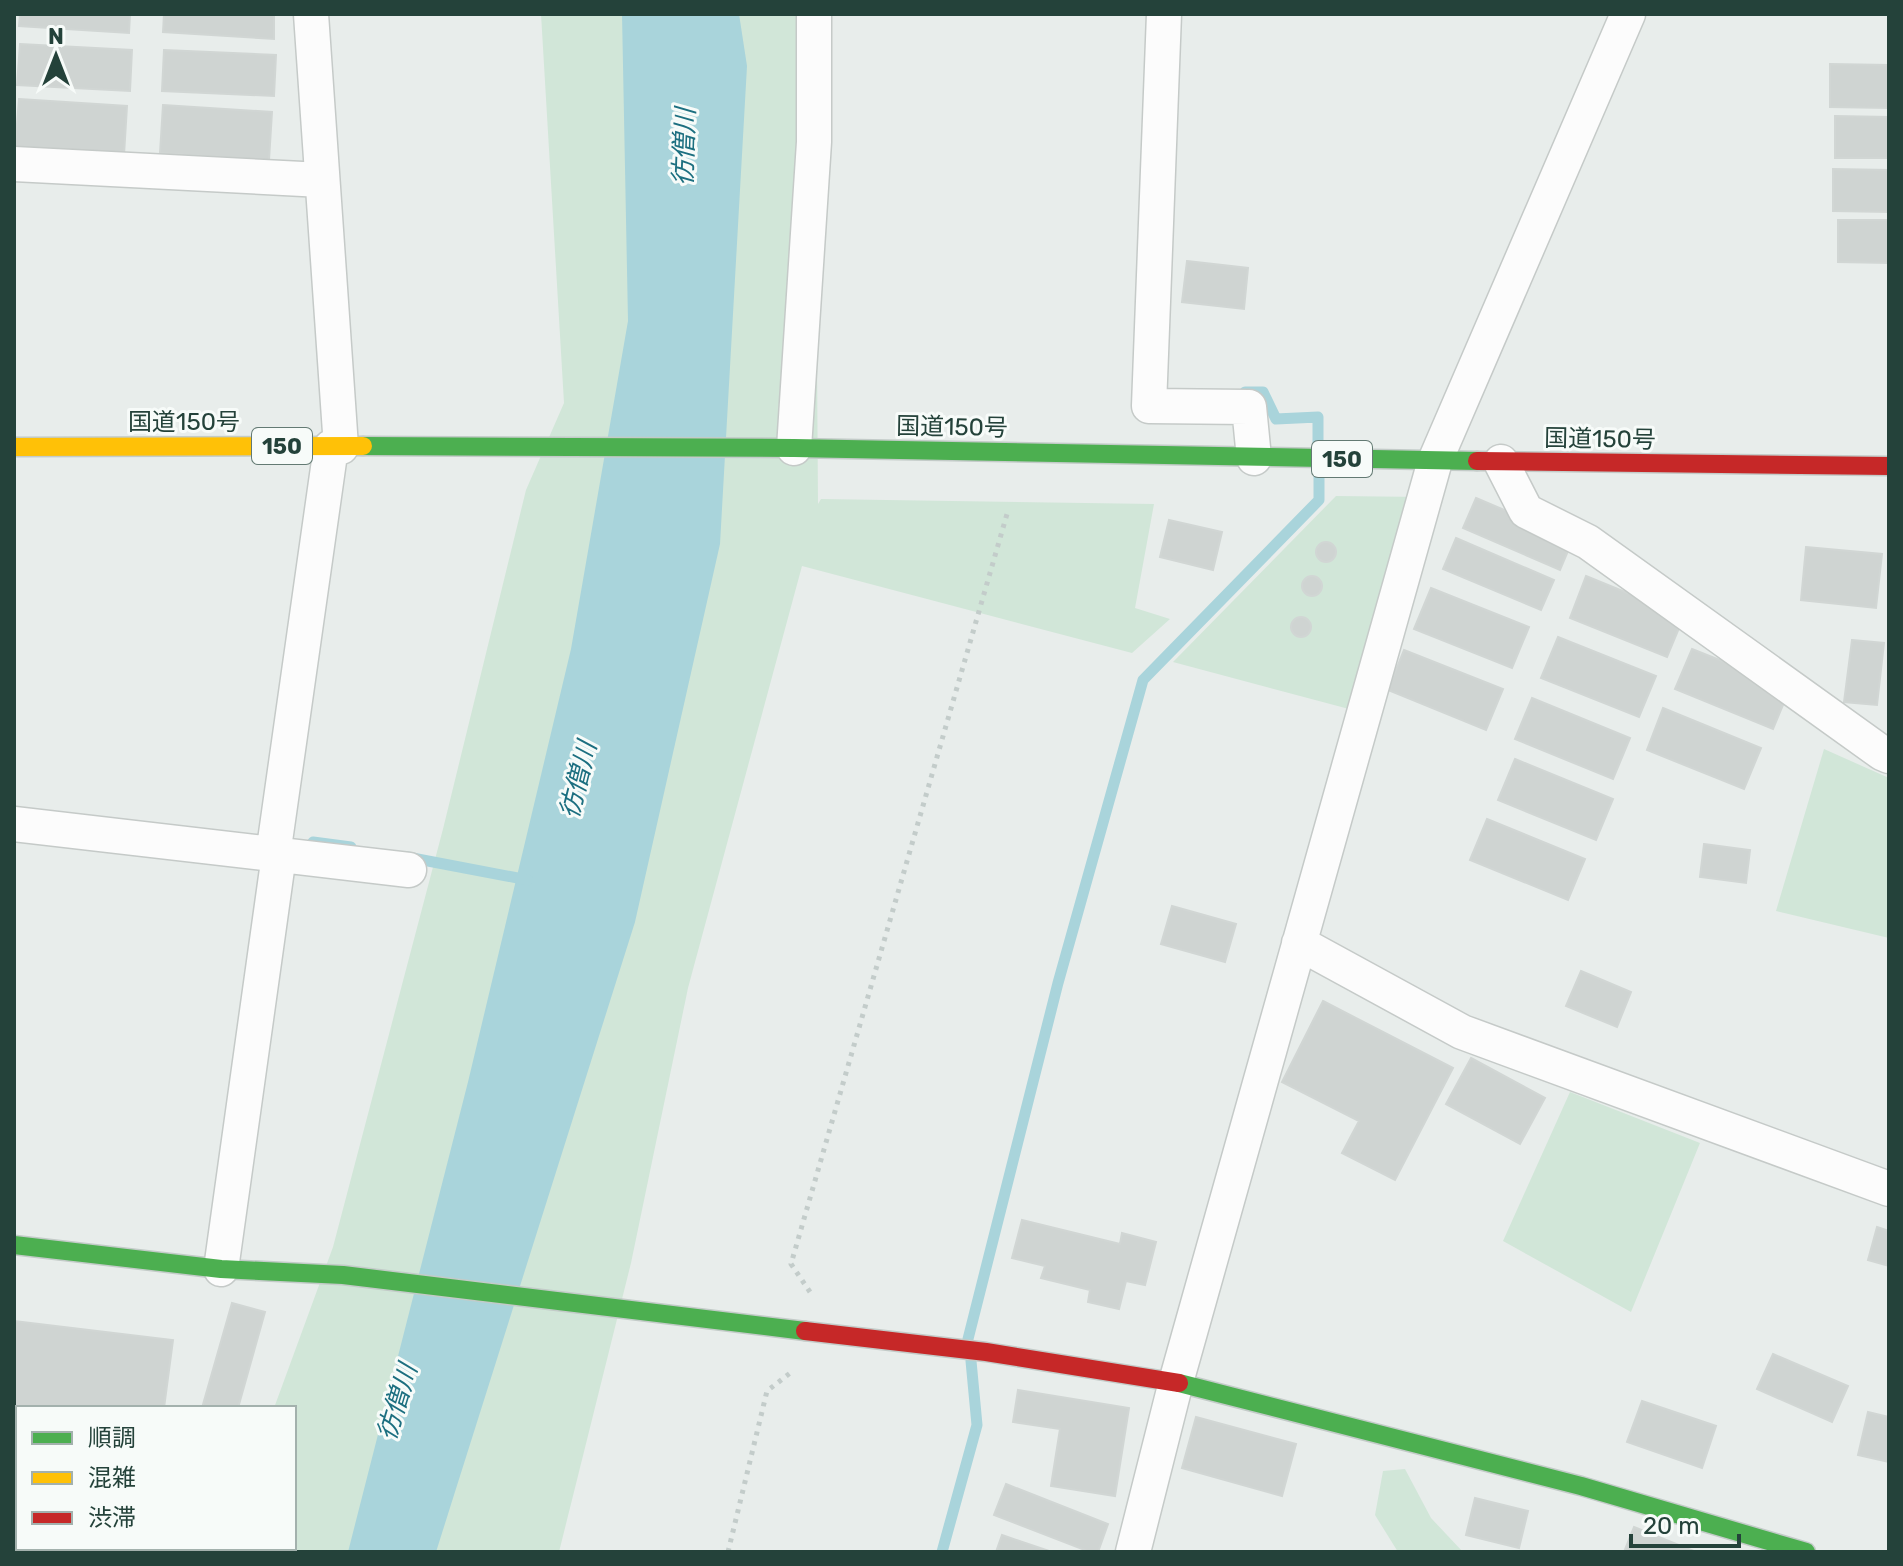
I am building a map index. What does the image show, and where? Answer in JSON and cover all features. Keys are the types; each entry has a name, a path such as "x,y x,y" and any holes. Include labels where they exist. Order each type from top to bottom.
{"main road":[{"name":"国道150号","path":"14,447 794,448 1435,461 1889,466"},
{"path":"14,1245 221,1269 343,1275 986,1352 1176,1382 1581,1486 1741,1543 1806,1552"}],"street":[{"path":"221,1269 276,845 336,447 311,14"},
{"path":"794,448 814,142 814,14"},
{"path":"1164,14 1149,406 1249,407 1254,458"},
{"path":"1133,1552 1176,1382 1435,461 1628,14"},
{"path":"14,164 322,180"},
{"path":"1501,462 1526,511 1588,542 1889,756"},
{"path":"14,824 276,845 409,870"},
{"path":"1299,943 1462,1032 1889,1189"}],"path":[{"path":"728,1552 767,1391 840,1335 791,1264 1007,514"}],"green space":[{"path":"541,14 808,14 815,60 818,504 821,499 1154,504 1135,608 1170,619 1132,653 802,566 688,988 631,1263 559,1552 224,1552 296,1550 296,1406 275,1406 333,1247 443,829 526,490 564,403"},
{"path":"1336,496 1425,497 1364,713 1173,662"},
{"path":"1824,749 1889,778 1889,938 1776,911"},
{"path":"1570,1092 1700,1143 1631,1312 1503,1241"},
{"path":"1405,1469 1431,1518 1463,1552 1398,1552 1375,1515 1383,1471"}],"water":[{"name":"彷僧川","path":"622,14 739,14 747,66 720,544 635,922 436,1552 348,1552 468,1082 571,649 628,321"}],"building":[{"path":"20,14 130,14 129,33 19,26"},
{"path":"164,14 274,14 274,39 163,32"},
{"path":"20,44 132,50 130,91 17,85"},
{"path":"164,50 276,55 274,96 162,91"},
{"path":"1830,64 1889,65 1889,108 1830,107"},
{"path":"19,99 127,106 124,155 15,148"},
{"path":"163,105 272,112 269,160 160,153"},
{"path":"1835,116 1889,117 1889,158 1835,158"},
{"path":"1833,169 1889,170 1889,212 1833,211"},
{"path":"1838,220 1889,220 1889,263 1838,262"},
{"path":"1187,261 1248,268 1244,309 1182,302"},
{"path":"1476,498 1573,539 1560,570 1463,528"},
{"path":"1169,520 1222,532 1213,570 1160,557"},
{"path":"1456,538 1554,580 1541,610 1443,569"},
{"path":"1326,542 1333,545 1336,552 1333,559 1326,562 1319,559 1316,552 1319,545"},
{"path":"1806,547 1882,554 1876,608 1801,600"},
{"path":"1312,576 1319,579 1322,586 1319,593 1312,596 1305,593 1302,586 1305,579"},
{"path":"1586,576 1684,616 1667,657 1570,618"},
{"path":"1431,588 1529,627 1512,668 1414,629"},
{"path":"1301,617 1308,620 1311,627 1308,634 1301,637 1294,634 1291,627 1294,620"},
{"path":"1558,637 1656,676 1639,717 1541,678"},
{"path":"1852,640 1884,643 1877,705 1844,702"},
{"path":"1692,649 1790,688 1773,729 1675,689"},
{"path":"1404,650 1503,689 1486,730 1388,690"},
{"path":"1532,698 1630,738 1613,779 1515,739"},
{"path":"1663,708 1761,748 1744,789 1647,750"},
{"path":"1515,759 1613,799 1596,840 1498,800"},
{"path":"1487,819 1585,859 1568,900 1470,860"},
{"path":"1704,844 1750,850 1746,883 1700,877"},
{"path":"1172,906 1236,924 1225,962 1161,944"},
{"path":"1581,971 1631,992 1617,1027 1566,1006"},
{"path":"1323,1001 1453,1068 1395,1180 1342,1153 1359,1121 1282,1082"},
{"path":"1471,1058 1545,1098 1520,1144 1446,1104"},
{"path":"1022,1220 1120,1244 1122,1233 1156,1242 1145,1285 1126,1281 1119,1309 1088,1302 1090,1290 1041,1278 1045,1266 1012,1258"},
{"path":"1877,1227 1889,1231 1889,1266 1868,1260"},
{"path":"232,1303 265,1312 239,1406 203,1406"},
{"path":"14,1321 173,1340 164,1406 16,1406 16,1550 147,1552 14,1552"},
{"path":"1773,1354 1848,1386 1832,1422 1757,1389"},
{"path":"1018,1390 1129,1408 1115,1496 1051,1486 1060,1429 1013,1422"},
{"path":"1642,1401 1716,1426 1702,1468 1627,1442"},
{"path":"1868,1412 1889,1417 1889,1462 1858,1455"},
{"path":"1196,1417 1296,1444 1282,1496 1182,1468"},
{"path":"1006,1484 1108,1524 1098,1552 1090,1552 994,1515"},
{"path":"1475,1498 1528,1511 1519,1548 1466,1535"},
{"path":"1634,1527 1696,1552 1624,1552"},
{"path":"1002,1535 1052,1552 996,1552"}],"waterway":[{"path":"1245,392 1263,392 1276,419 1318,417 1318,450"},
{"path":"968,1339 1058,983 1143,680 1319,500 1319,467"},
{"path":"313,842 351,847"},
{"path":"407,857 528,880"},
{"path":"942,1552 977,1425 971,1361"}],"traffic: fast":[{"path":"363,446 794,448 1477,461"},
{"path":"14,1245 221,1269 343,1275 805,1331"},
{"path":"1179,1383 1581,1486 1806,1552"}],"traffic: slow":[{"path":"14,447 363,446"}],"traffic: jam":[{"path":"1477,461 1889,466"},
{"path":"805,1331 986,1352 1179,1383"}]}
